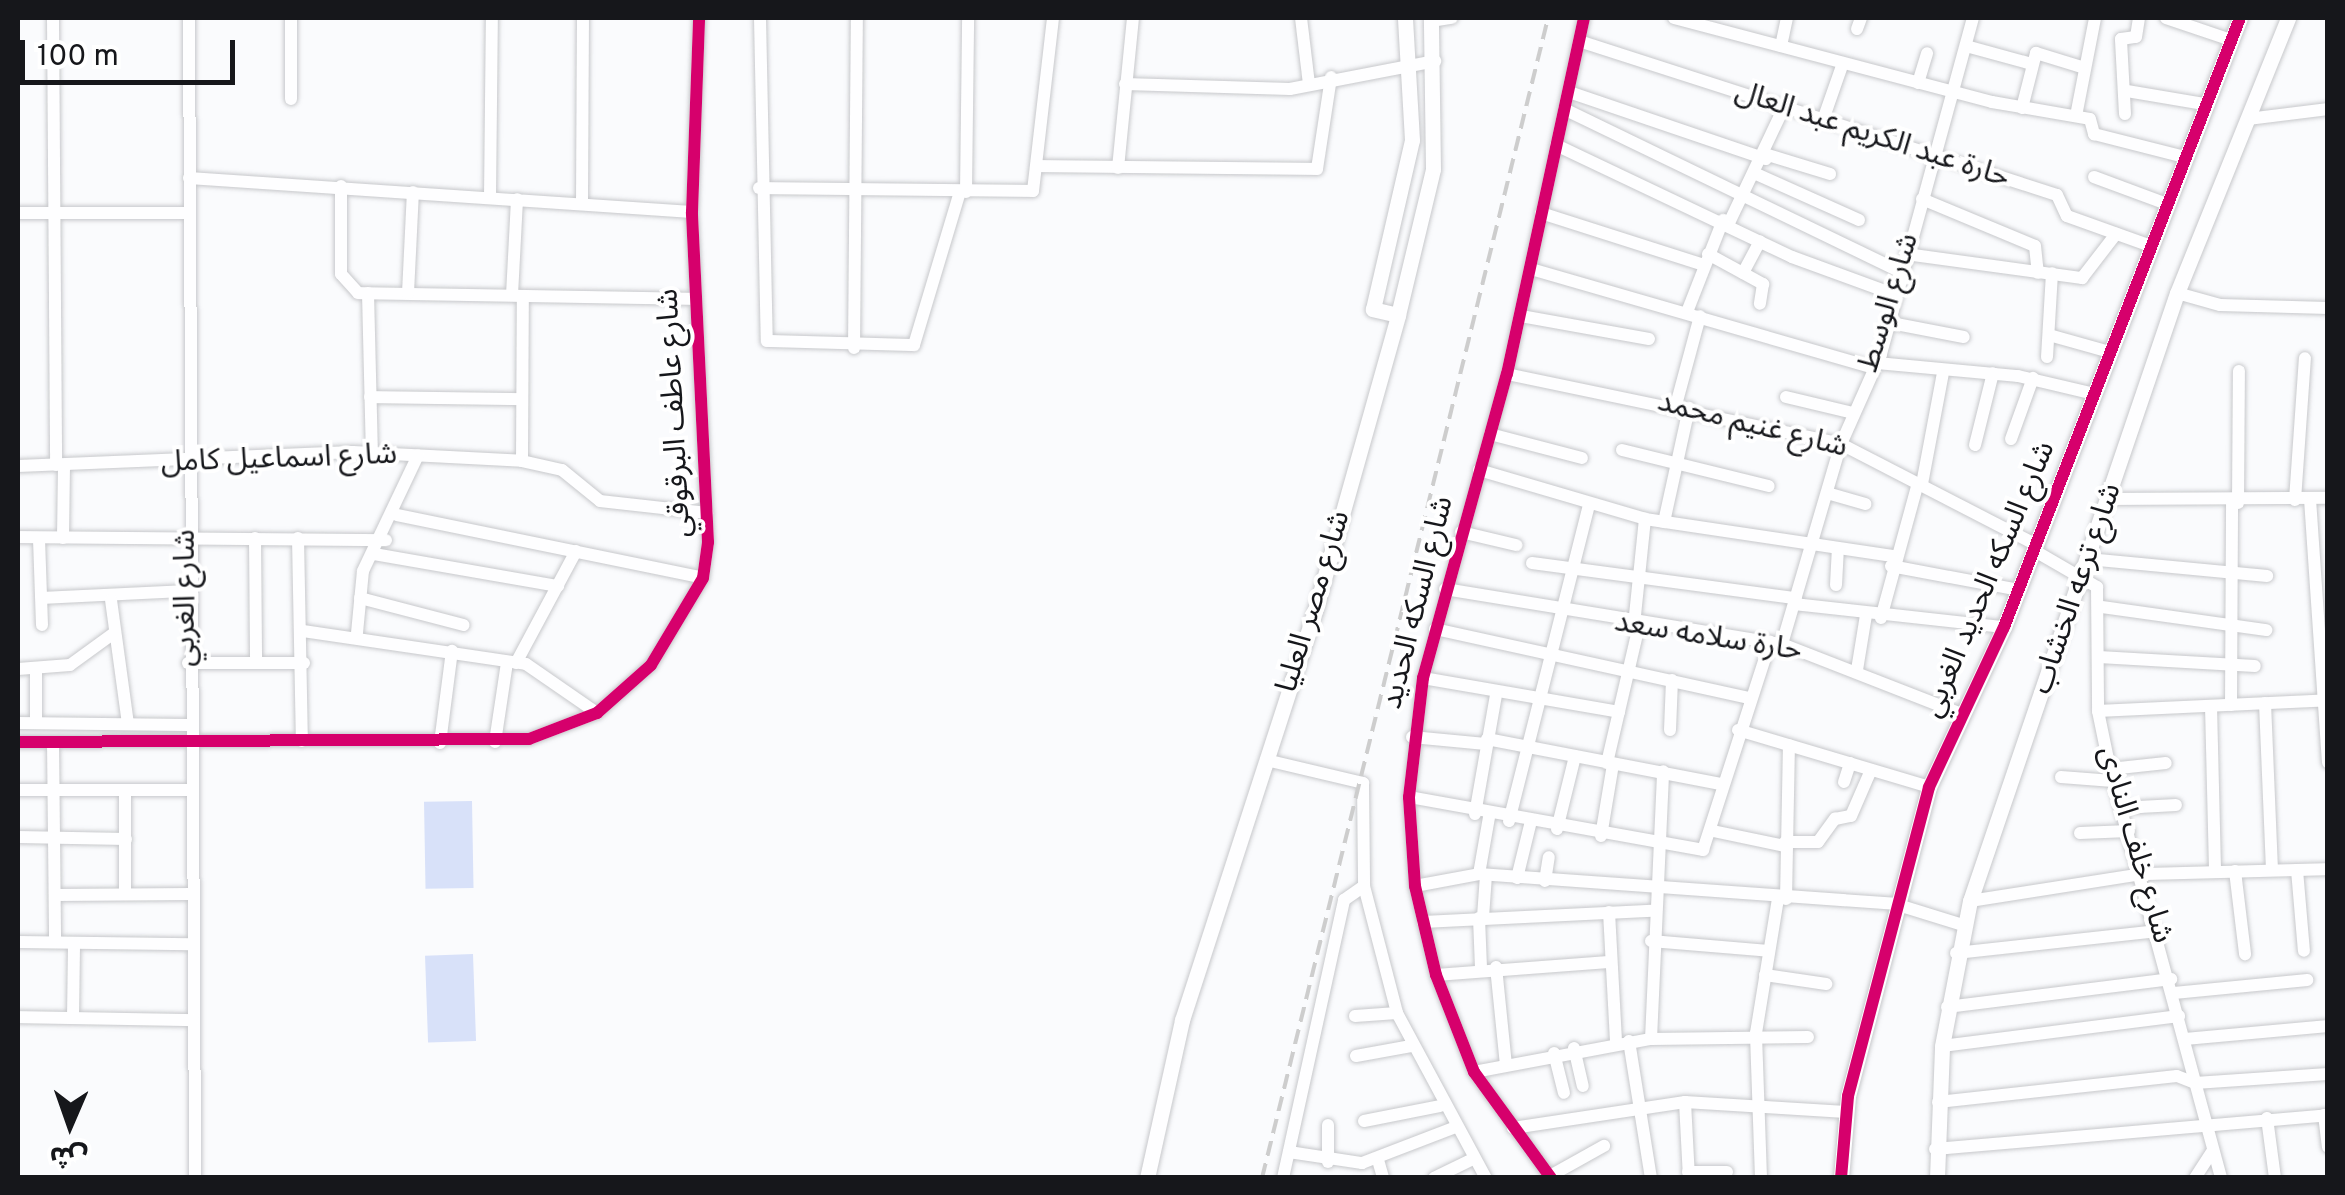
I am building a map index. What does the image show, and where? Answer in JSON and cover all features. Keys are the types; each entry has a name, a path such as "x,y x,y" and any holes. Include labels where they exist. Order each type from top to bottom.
{"street":[{"path":"53,18 63,538"},
{"name":"شارع الغربي","path":"189,18 186,592 196,1178"},
{"path":"291,18 292,99"},
{"path":"490,197 492,18"},
{"path":"582,18 582,204"},
{"name":"شارع عاطف البرقوقي","path":"18,742 440,743 495,742 548,735 596,713 662,652 704,578 707,513 692,212 699,18"},
{"path":"760,18 758,188 764,337 854,348 905,349 918,340 963,192 968,18"},
{"path":"854,348 852,190 857,18"},
{"path":"758,188 1029,193 1038,166 1053,18"},
{"path":"1118,168 1132,18"},
{"path":"1301,18 1309,84"},
{"path":"1398,315 1374,309 1409,162 1413,64 1405,18"},
{"path":"1432,20 1452,18"},
{"name":"شارع السكه الحديد","path":"1551,1177 1474,1072 1436,975 1415,886 1409,797 1412,737 1423,678 1460,532 1507,374 1584,18"},
{"path":"1674,18 1918,84 2092,120 2094,134 2185,157"},
{"path":"1782,46 1786,18"},
{"name":"شارع الوسط","path":"1656,844 1703,850 1713,831 1721,784 1738,730 1795,601 1841,444 1876,365 1890,322 1973,18"},
{"path":"2076,116 2095,18"},
{"path":"2125,114 2127,92 2120,38 2136,37 2138,18"},
{"path":"2166,18 2231,40"},
{"name":"شارع السكه الحديد الغربي","path":"1842,1178 1846,1112 1895,904 1929,787 2004,627 2036,548 2240,18"},
{"name":"شارع ترعه الخشاب","path":"1938,1178 1935,1149 1942,1046 1956,953 1970,901 2178,293 2288,18"},
{"name":"شارع مصر العليا","path":"1147,1178 1182,1020 1266,760 1398,315 1433,170 1432,20"},
{"name":"حارة عبد الكريم عبد العال","path":"1579,41 2057,195 2067,216 2151,246"},
{"path":"1966,46 2032,64"},
{"path":"2022,108 2036,52 2085,68"},
{"path":"1918,84 1927,53"},
{"path":"1124,84 1309,84 1434,61"},
{"path":"1823,120 1844,63"},
{"path":"1038,166 1317,169 1331,77"},
{"path":"1568,92 1830,174"},
{"path":"2127,92 2204,104"},
{"path":"1664,522 1676,463 1694,314 1706,260 1754,174 1768,157 1784,107"},
{"path":"2248,118 2328,108"},
{"path":"1564,109 1902,272"},
{"path":"1556,145 1726,221 1760,241 1896,295"},
{"path":"1754,174 1860,220"},
{"path":"188,178 692,212"},
{"path":"2094,178 2167,204"},
{"path":"342,186 344,284 368,293 695,299"},
{"path":"408,294 414,192"},
{"path":"517,199 522,461"},
{"path":"1922,199 2035,246 2045,273 2047,357"},
{"path":"18,213 188,212"},
{"path":"1540,213 1743,273 1763,284 1760,304"},
{"path":"1906,254 2088,276 2116,234"},
{"path":"1743,273 1760,241"},
{"path":"1531,269 1876,365 1944,374 2033,378 2094,394"},
{"path":"368,293 372,452"},
{"path":"2178,293 2220,305 2328,308"},
{"path":"1521,316 1649,339"},
{"path":"1890,322 1964,336"},
{"path":"2049,335 2110,352"},
{"path":"2305,358 2303,500 2326,700 2328,762"},
{"path":"2231,705 2238,371"},
{"name":"شارع غنيم محمد","path":"1507,374 1682,407 1841,444 2036,548 2086,565 2267,576"},
{"path":"1882,618 1892,561 1920,484 1944,374"},
{"path":"1975,445 1993,374"},
{"path":"2012,439 2033,378"},
{"path":"370,397 522,400"},
{"path":"1786,397 1853,413"},
{"path":"1490,434 1582,458"},
{"path":"1622,450 1768,486"},
{"name":"شارع اسماعيل كامل","path":"18,466 187,464 372,452 522,461 562,470 600,501 707,513"},
{"path":"357,632 360,598 374,554 386,540 418,455"},
{"path":"1479,470 1645,519 1892,561 2019,590"},
{"path":"1826,493 1865,504"},
{"path":"2110,499 2235,503 2328,498"},
{"path":"1509,821 1589,504"},
{"path":"397,515 704,578"},
{"path":"1601,836 1636,625 1645,519"},
{"path":"1460,532 1516,545"},
{"path":"18,538 386,540"},
{"path":"39,538 42,625"},
{"path":"255,538 256,663"},
{"path":"298,538 304,663 302,741"},
{"path":"495,742 511,663 576,551"},
{"path":"1836,585 1838,551"},
{"path":"374,554 558,586"},
{"path":"1532,564 1795,601 1882,618 1954,616 2004,627"},
{"name":"شارع خلف النادى","path":"2086,565 2102,607 2098,711 2111,775 2143,874 2221,1178"},
{"name":"حارة سلامه سعد","path":"1445,589 1562,615 1776,643 1857,670 1962,714"},
{"path":"42,598 111,600 186,592"},
{"path":"360,598 464,625"},
{"path":"111,600 128,724"},
{"path":"2102,607 2266,630"},
{"path":"1857,670 1866,615"},
{"path":"1435,630 1750,698"},
{"path":"303,631 357,632 511,663 555,676 596,713"},
{"path":"18,669 82,660 114,633"},
{"path":"440,743 452,651"},
{"path":"2099,658 2230,668 2255,666"},
{"path":"188,663 304,663"},
{"path":"36,669 36,722"},
{"path":"1423,678 1496,695 1619,712"},
{"path":"1670,730 1672,680"},
{"path":"1496,695 1487,741 1482,815 1481,918 1506,1065"},
{"path":"2098,711 2326,700"},
{"path":"2265,703 2272,870"},
{"path":"2211,706 2214,872"},
{"path":"18,722 188,725"},
{"path":"1738,730 1929,787"},
{"path":"1412,737 1530,747 1721,784"},
{"path":"53,742 55,942"},
{"path":"1761,1178 1756,1034 1769,951 1782,900 1789,744"},
{"path":"1844,782 1860,750"},
{"path":"1557,829 1574,756"},
{"path":"1266,760 1361,780 1364,886 1397,1013 1440,1106 1486,1178"},
{"path":"2062,777 2111,775 2166,764"},
{"path":"1713,831 1786,844 1818,842 1834,819 1851,816 1871,770"},
{"path":"1650,1039 1653,890 1663,772"},
{"path":"18,790 190,790"},
{"path":"125,790 125,894"},
{"path":"1409,797 1530,825 1656,844"},
{"path":"2121,808 2176,805"},
{"path":"1517,878 1530,825"},
{"path":"2080,834 2128,831"},
{"path":"18,837 126,839"},
{"path":"1545,880 1549,858"},
{"path":"1970,901 2143,874 2328,869"},
{"path":"2297,870 2304,951"},
{"path":"2235,871 2245,954"},
{"path":"1415,886 1482,874 1782,900 1895,904 1963,925"},
{"path":"1283,1178 1344,900 1364,886"},
{"path":"55,895 191,894"},
{"path":"1423,922 1652,911"},
{"path":"1610,912 1609,962 1650,1174 1634,1178"},
{"path":"1956,953 2158,931"},
{"path":"18,942 192,944"},
{"path":"1651,942 1769,951"},
{"path":"73,1018 74,943"},
{"path":"1436,975 1489,967 1609,962"},
{"path":"1765,975 1826,984"},
{"path":"1947,1006 2172,986 2307,980"},
{"path":"1355,1016 1397,1013"},
{"path":"1942,1046 2179,1016"},
{"path":"18,1017 193,1020"},
{"path":"2185,1039 2328,1026"},
{"path":"1474,1072 1574,1048 1650,1039 1756,1034 1808,1037"},
{"path":"1356,1056 1411,1046"},
{"path":"1574,1048 1583,1086"},
{"path":"1554,1053 1564,1094"},
{"path":"1938,1102 2177,1076 2195,1083 2328,1074"},
{"path":"1513,1128 1635,1105 1685,1102 1758,1102 1846,1112"},
{"path":"1685,1102 1688,1174 1727,1172"},
{"path":"1364,1121 1440,1106"},
{"path":"1935,1149 2204,1122 2326,1115 2328,1147"},
{"path":"2268,1118 2275,1178"},
{"path":"1328,1126 1328,1162"},
{"path":"1290,1152 1328,1162 1378,1160 1453,1128"},
{"path":"1551,1177 1604,1146"},
{"path":"2195,1178 2213,1150"},
{"path":"1434,1178 1473,1159"},
{"path":"1378,1160 1383,1178"}],"shaded area":[{"path":"472,801 474,888 426,889 424,802"},
{"path":"473,954 476,1041 428,1043 425,956"}],"railway":[{"path":"1262,1178 1548,18"}],"cycle path":[{"path":"18,742 529,739 597,713 651,665 703,578 708,542 692,212 699,18"},
{"path":"1551,1178 1474,1072 1436,975 1415,886 1409,797 1423,678 1507,374 1584,18"},
{"path":"1841,1178 1848,1096 1929,787 2004,627 2240,18"}]}
